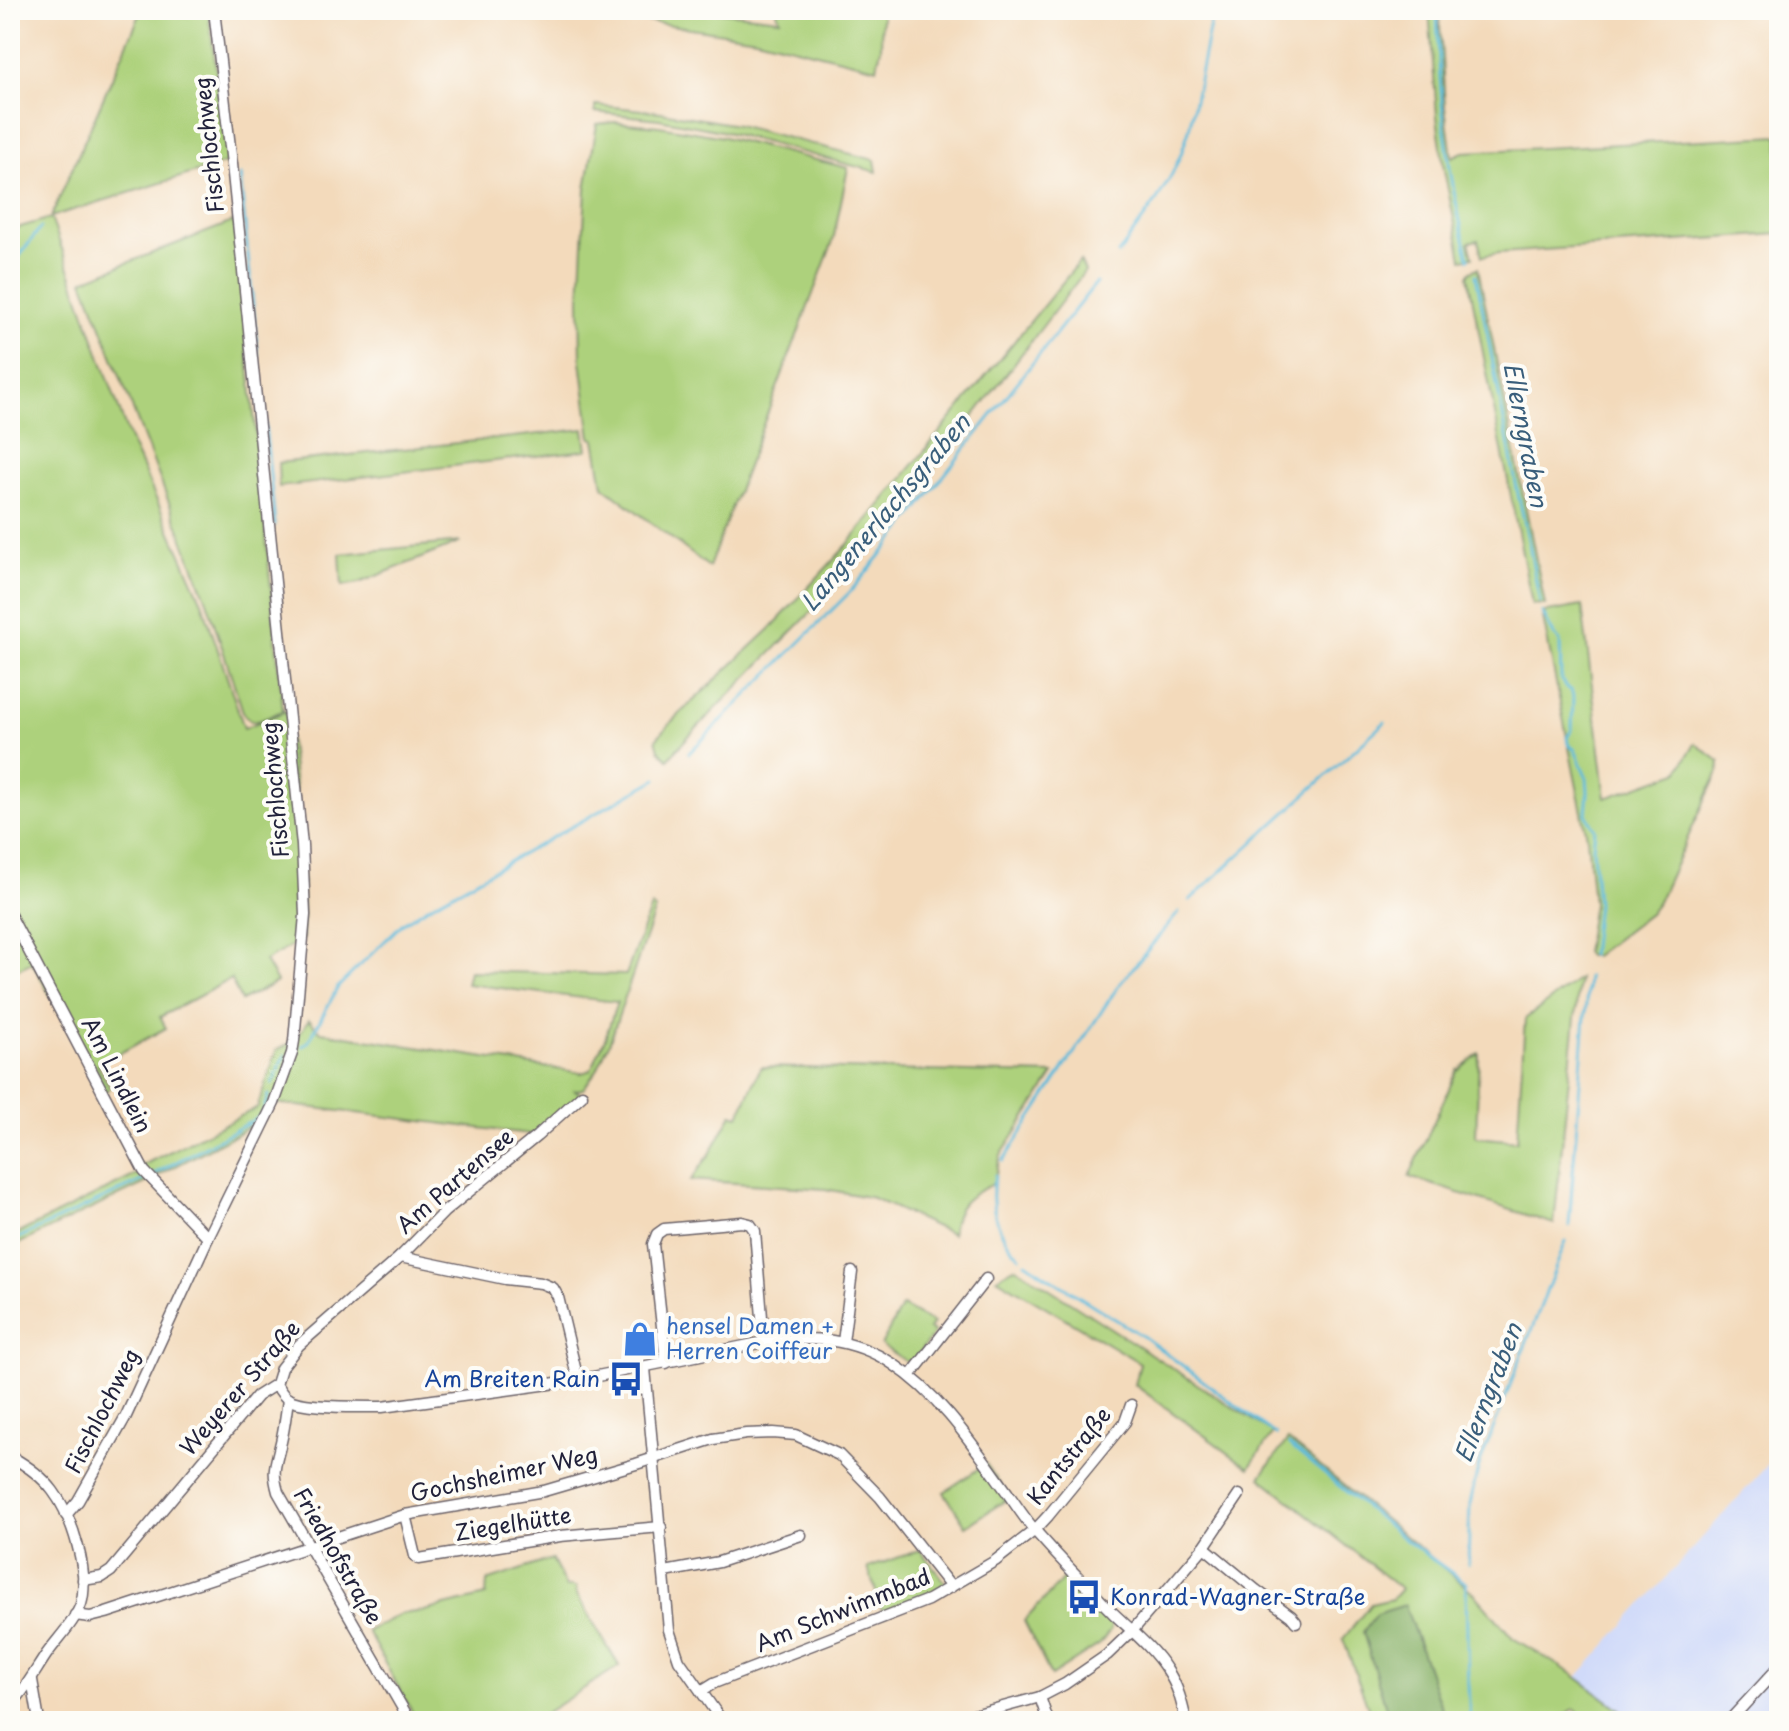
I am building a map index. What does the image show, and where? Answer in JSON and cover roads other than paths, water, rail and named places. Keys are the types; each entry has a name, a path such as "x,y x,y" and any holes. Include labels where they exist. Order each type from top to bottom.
{"street":[{"name":"Fischlochweg","path":"66,1515 78,1501 126,1416 274,1103 292,1053 305,915 302,845 214,10"},
{"name":"Am Lindlein","path":"10,915 144,1171 208,1238"},
{"name":"Am Partensee","path":"400,1257 444,1212 582,1095"},
{"path":"666,1363 653,1244 657,1234 664,1229 742,1222 750,1224 755,1231 764,1342"},
{"name":"Am Partensee","path":"400,1257 505,1279 541,1283 553,1288 561,1306 578,1380"},
{"name":"Weyerer Straße","path":"83,1580 102,1577 111,1571 257,1396 277,1384 281,1368 299,1345 400,1257"},
{"path":"843,1342 852,1272"},
{"path":"910,1376 986,1279"},
{"path":"277,1384 288,1399 298,1403 382,1407 578,1380 764,1342 791,1339 843,1342 867,1350 910,1376 944,1409 1035,1530 1083,1583 1153,1651 1179,1691 1186,1721"},
{"path":"645,1368 669,1630 679,1660 722,1721"},
{"name":"Friedhofstraße","path":"288,1399 274,1464 278,1492 410,1721"},
{"name":"Kantstraße","path":"1035,1530 1125,1422 1131,1405"},
{"name":"Gochsheimer Weg","path":"75,1615 90,1617 106,1613 405,1515 544,1491 713,1439 746,1434 796,1435 839,1455 880,1497 951,1587"},
{"path":"10,1456 38,1475 52,1490 66,1515 78,1548 83,1580 81,1603 75,1615 32,1680 10,1706"},
{"path":"952,1721 1040,1697 1107,1655 1132,1631 1204,1547 1239,1495"},
{"name":"Ziegelhütte","path":"405,1515 415,1556 419,1559 560,1536 661,1527"},
{"name":"Am Schwimmbad","path":"701,1691 714,1683 928,1600 995,1561 1035,1530"},
{"path":"665,1572 719,1562 801,1535"},
{"path":"1204,1547 1296,1622"},
{"path":"1729,1721 1779,1667"},
{"path":"32,1680 39,1721"},
{"path":"1040,1697 1048,1721"}],"waterway":[{"name":"Langenerlachsgraben","path":"1118,254 1157,200 1181,154 1189,130 1213,10"},
{"name":"Ellerngraben","path":"1437,10 1446,136 1469,259"},
{"path":"240,175 275,525"},
{"path":"10,269 41,227"},
{"name":"Ellerngraben","path":"1476,275 1540,602"},
{"name":"Langenerlachsgraben","path":"689,753 850,592 1096,283"},
{"name":"Ellerngraben","path":"1542,612 1560,641 1561,679 1573,696 1572,730 1567,737 1568,744 1575,750 1587,778 1586,814 1595,829 1593,848 1597,904 1591,955"},
{"path":"1190,900 1385,722"},
{"name":"Langenerlachsgraben","path":"303,1046 309,1041 338,987 403,923 657,779"},
{"path":"1003,1161 1119,985 1179,912"},
{"name":"Ellerngraben","path":"1569,1226 1588,977"},
{"name":"Langenerlachsgraben","path":"272,1084 285,1055"},
{"name":"Langenerlachsgraben","path":"154,1174 256,1119 263,1114 268,1095"},
{"path":"995,1175 993,1198 996,1219 1005,1239 1020,1257"},
{"name":"Langenerlachsgraben","path":"10,1242 143,1180"},
{"name":"Ellerngraben","path":"1468,1564 1470,1504 1478,1468 1566,1241"},
{"path":"1026,1262 1144,1337 1276,1435"},
{"path":"1289,1445 1407,1541 1466,1583 1470,1721"}],"place":[{"name":"hensel Damen + Herren Coiffeur","path":"640,1339"},
{"name":"Am Breiten Rain","path":"626,1379"},
{"name":"Konrad-Wagner-Straße","path":"1084,1597"}]}
